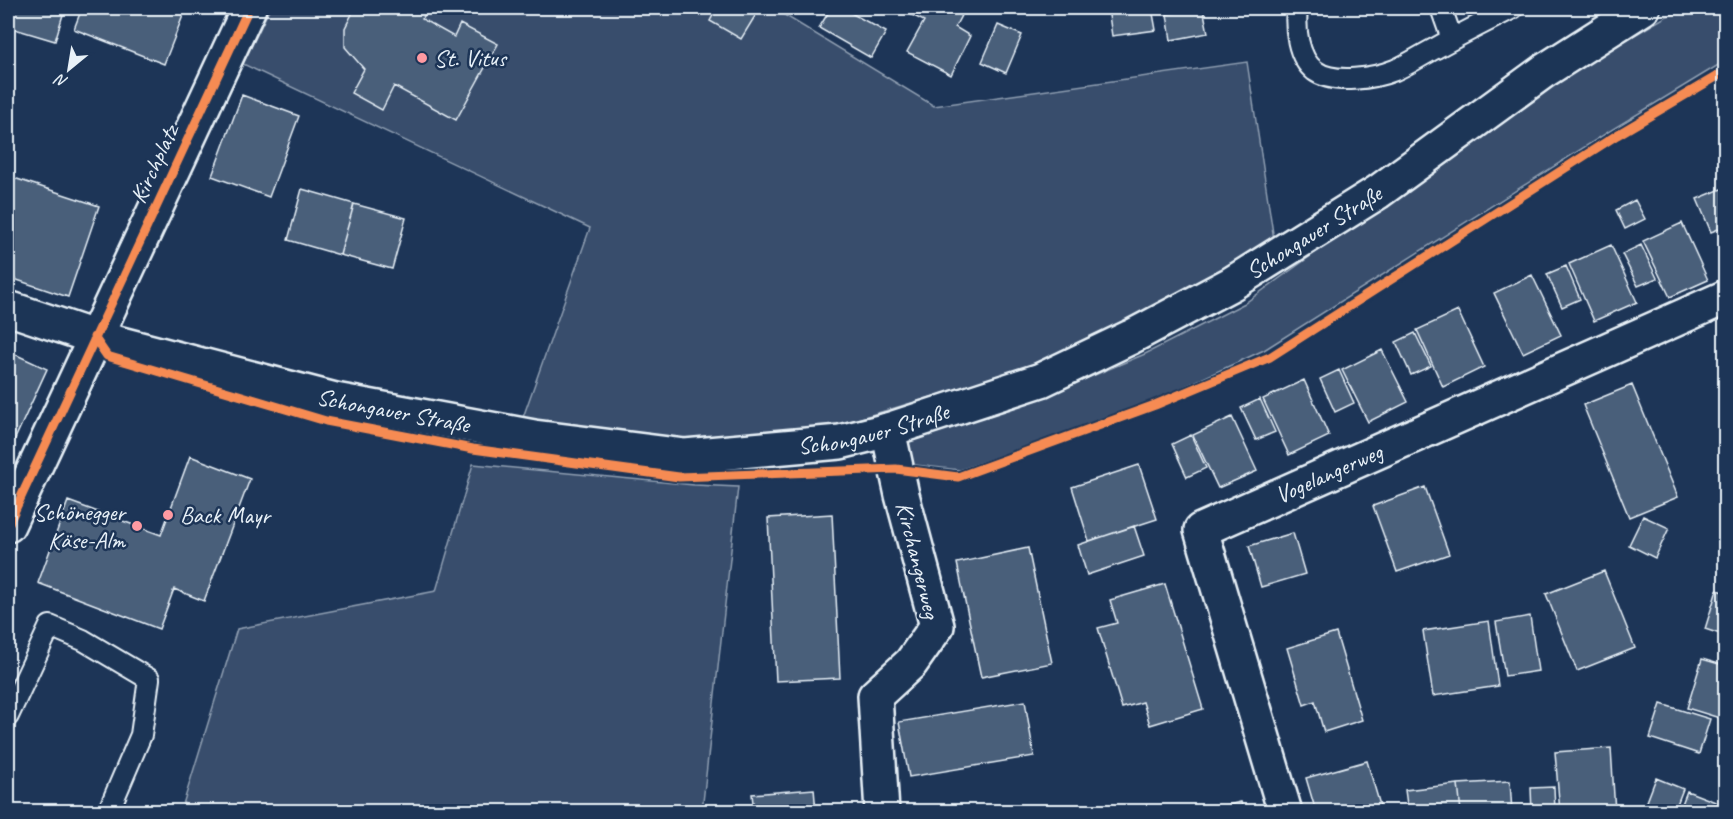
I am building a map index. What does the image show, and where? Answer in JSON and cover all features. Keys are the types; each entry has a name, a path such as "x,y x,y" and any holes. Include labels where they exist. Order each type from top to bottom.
{"street":[{"name":"Kirchplatz","path":"8,525 249,8"},
{"name":"Schongauer Straße","path":"8,308 94,337 335,400 534,437 685,456 840,442 888,430 1041,380 1131,337 1231,284 1378,192 1544,71 1643,8"},
{"name":"Vogelangerweg","path":"1286,812 1201,530 1725,297"},
{"name":"Kirchangerweg","path":"882,812 875,696 911,663 937,626 902,495 888,430"}],"lane":[{"path":"1297,8 1298,39 1305,60 1315,71 1328,77 1351,79 1395,70 1513,8"},
{"path":"1441,8 1452,39"},
{"path":"8,716 50,626 83,640 149,679 141,735 108,812"}],"shaded area":[{"path":"270,8 773,8 934,106 1247,62 1274,240 1225,271 1125,325 1035,366 834,426 687,439 521,423 590,228 243,64"},
{"path":"1700,8 1725,8 1725,61 1613,129 1264,350 1149,403 960,470 907,464 904,439 1044,396 1145,354 1245,303 1551,84 1667,16"},
{"path":"473,464 694,485 738,487 702,811 181,811 237,629 436,591"}],"building":[{"path":"8,8 65,8 55,41 8,27"},
{"path":"82,8 186,8 164,64 74,29"},
{"name":"St. Vitus","path":"355,8 429,8 422,19 454,37 460,24 498,44 456,120 394,86 382,110 351,93 364,69 345,47 345,28"},
{"path":"717,8 760,8 741,39 710,21"},
{"path":"831,8 842,8 886,32 871,58 819,28"},
{"path":"898,8 965,8 955,27 970,36 951,75 907,52 924,21"},
{"path":"1108,8 1152,8 1156,30 1112,36"},
{"path":"1203,8 1208,33 1171,40 1167,14"},
{"path":"998,25 1022,35 1006,73 982,62"},
{"path":"242,95 299,116 269,197 212,176"},
{"path":"8,176 99,206 68,297 8,277"},
{"path":"1726,187 1726,226 1711,232 1697,199"},
{"path":"302,189 354,204 340,255 288,240"},
{"path":"1635,200 1645,219 1625,229 1616,210"},
{"path":"354,204 406,218 392,269 340,255"},
{"path":"1682,223 1708,280 1670,297 1643,241"},
{"path":"1611,245 1637,302 1594,321 1569,264"},
{"path":"1641,245 1657,278 1638,286 1622,254"},
{"path":"1566,266 1580,299 1562,307 1547,274"},
{"path":"1532,275 1561,335 1523,353 1494,293"},
{"path":"1458,311 1484,367 1443,387 1417,330"},
{"path":"1415,333 1431,366 1411,375 1396,342"},
{"path":"1382,350 1408,402 1368,422 1342,370"},
{"path":"8,351 47,369 8,454"},
{"path":"1339,370 1354,403 1335,412 1320,379"},
{"path":"1304,380 1329,436 1289,455 1263,399"},
{"path":"1632,385 1678,497 1629,517 1583,405"},
{"path":"1260,399 1275,432 1256,440 1241,408"},
{"path":"1232,417 1257,471 1218,488 1193,435"},
{"path":"1191,435 1206,468 1187,477 1172,444"},
{"path":"190,456 250,479 204,601 174,589 159,629 38,583 68,501 161,535"},
{"path":"1139,465 1157,519 1089,541 1072,487"},
{"path":"1425,487 1449,554 1397,572 1373,506"},
{"path":"832,514 840,678 776,681 768,518"},
{"path":"1643,516 1669,528 1655,558 1629,545"},
{"path":"1134,526 1144,556 1087,575 1078,545"},
{"path":"1293,533 1305,574 1261,587 1249,546"},
{"path":"1028,548 1052,663 981,677 957,563"},
{"path":"1604,571 1635,648 1577,671 1546,594"},
{"path":"1165,584 1203,709 1150,725 1143,702 1122,708 1098,628 1117,623 1110,600"},
{"path":"1717,590 1726,593 1726,636 1705,629"},
{"path":"1530,616 1538,671 1505,676 1496,622"},
{"path":"1489,621 1498,686 1433,696 1423,631"},
{"path":"1336,633 1362,720 1324,732 1315,701 1304,705 1287,648"},
{"path":"1702,659 1726,666 1726,720 1687,708"},
{"path":"1025,701 1034,756 909,777 899,722"},
{"path":"1661,704 1710,719 1699,754 1650,738"},
{"path":"1611,748 1615,812 1560,812 1555,752"},
{"path":"1367,761 1382,812 1316,812 1306,778"},
{"path":"1656,778 1683,789 1674,812 1643,812"},
{"path":"1510,781 1512,812 1461,812 1458,784"},
{"path":"1458,784 1461,812 1408,812 1405,790"},
{"path":"1554,787 1555,812 1532,812 1531,788"},
{"path":"814,789 816,812 754,812 752,794"},
{"path":"1687,791 1726,806 1726,812 1679,812"},
{"path":"1241,802 1244,812 1204,811"}],"cycle path":[{"path":"8,525 249,8"},
{"path":"94,337 107,356 326,421 473,449 679,477 896,469 958,477 1155,405 1270,357 1617,135 1726,71"}],"place":[{"name":"St. Vitus","path":"422,58"},
{"name":"Back Mayr","path":"168,515"},
{"name":"Schönegger Käse-Alm","path":"137,526"}]}
